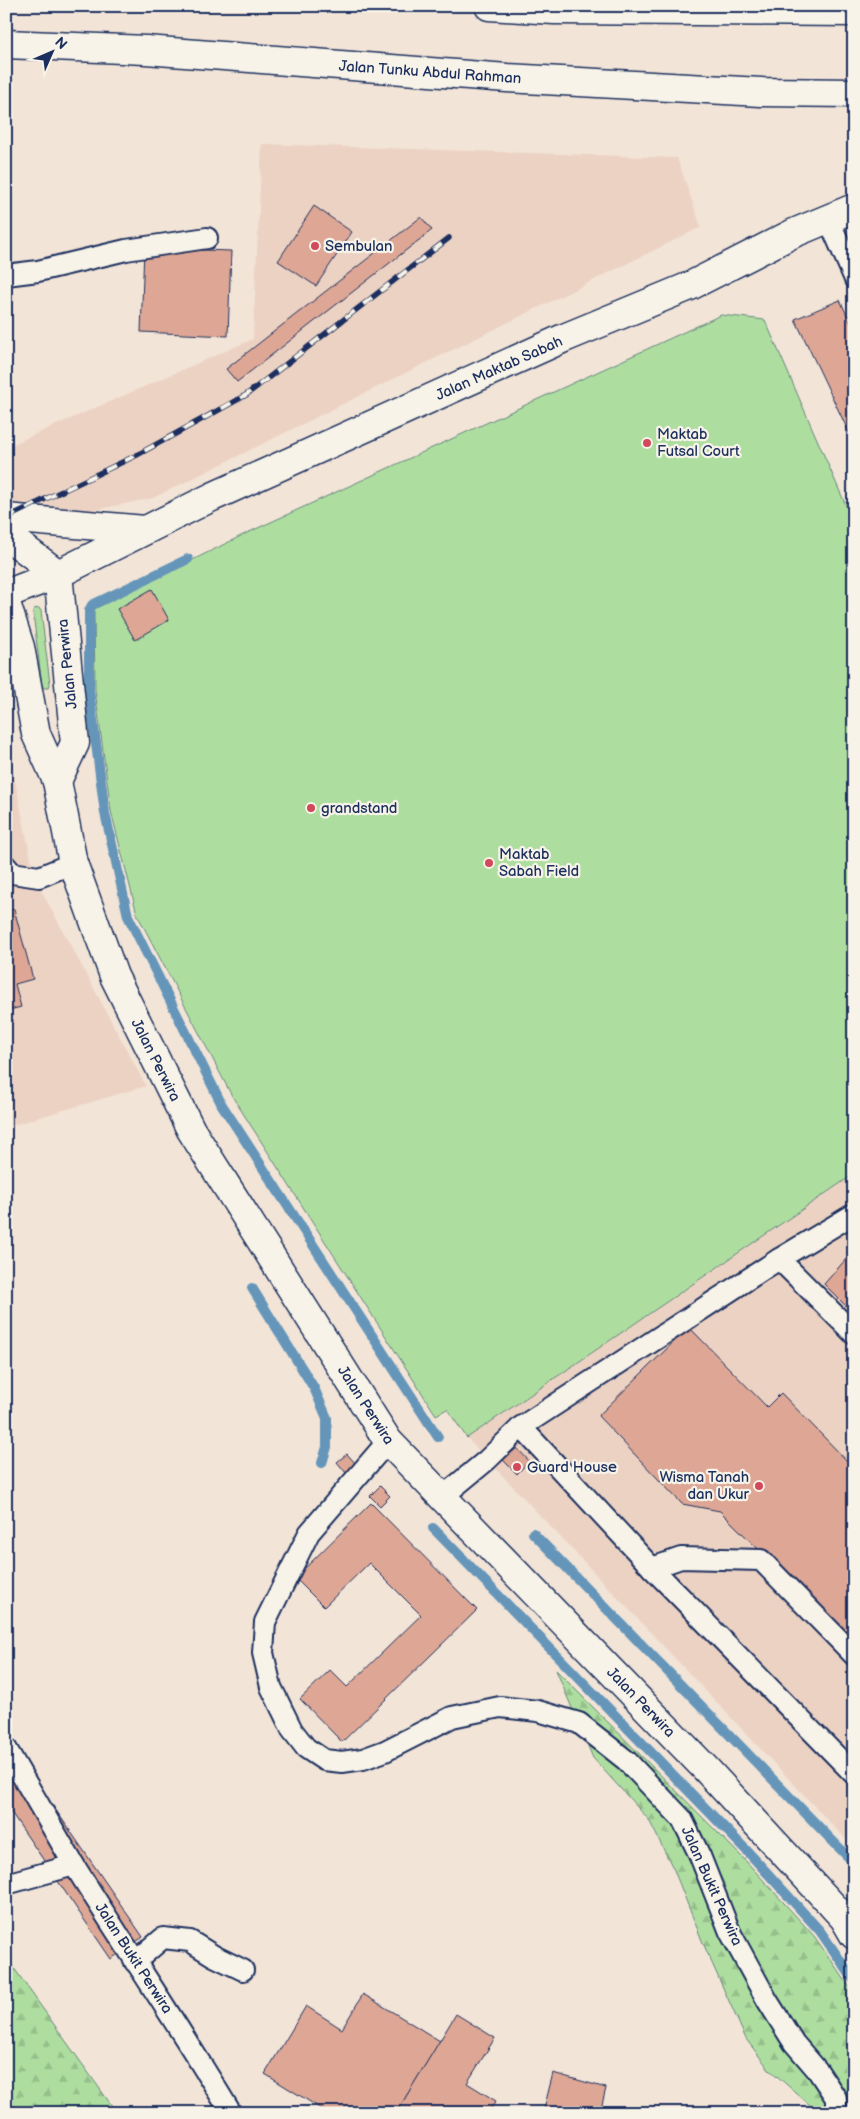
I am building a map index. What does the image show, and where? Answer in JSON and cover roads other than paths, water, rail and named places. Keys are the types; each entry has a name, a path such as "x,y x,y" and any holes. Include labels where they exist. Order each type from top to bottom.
{"street":[{"path":"489,6 554,10 854,12"},
{"name":"Jalan Tunku Abdul Rahman","path":"6,44 146,50 507,78 761,92 854,93"},
{"name":"Jalan Maktab Sabah","path":"6,594 58,574 212,497 564,338 690,286 794,234 854,208"},
{"path":"6,518 145,530"},
{"path":"6,535 58,574"},
{"name":"Jalan Perwira","path":"57,781 75,743 58,574"},
{"name":"Jalan Perwira","path":"6,604 20,647 36,734 57,781 74,863 114,976 191,1130 388,1441 441,1498 706,1769 851,1926"}],"lane":[{"path":"828,218 854,277"},
{"path":"6,275 38,271 126,250 207,238"},
{"path":"6,866 12,873 39,877 74,863"},
{"path":"441,1498 487,1460 521,1427 779,1259 854,1214"},
{"path":"779,1259 854,1334"},
{"path":"521,1427 652,1568 854,1774"},
{"name":"Jalan Bukit Perwira","path":"388,1441 309,1533 265,1622 263,1653 271,1687 292,1730 306,1748 324,1760 342,1762 385,1751 452,1717 500,1707 538,1711 578,1723 628,1762 682,1819 700,1856 730,1932 767,2000 794,2043 818,2071 836,2098 836,2113"},
{"path":"652,1568 681,1558 761,1560 854,1654"},
{"name":"Jalan Bukit Perwira","path":"6,1748 74,1864 135,1962 186,2038 231,2113"},
{"path":"6,1884 74,1864"},
{"path":"135,1962 163,1938 190,1941 214,1956 243,1970"}],"waterway":[{"path":"188,559 92,605 89,611 89,690 105,813 128,916 222,1105 438,1437"},
{"path":"252,1288 314,1388 327,1418 327,1447 322,1463"},
{"path":"433,1528 749,1853 820,1931 854,1980"},
{"path":"533,1533 854,1863"}],"railway":[{"path":"6,518 137,455 246,395 449,238"}],"place":[{"name":"Sembulan","path":"315,246"},
{"name":"Maktab Futsal Court","path":"647,443"},
{"name":"grandstand","path":"311,808"},
{"name":"Maktab Sabah Field","path":"489,863"},
{"name":"Guard House","path":"517,1467"},
{"name":"Wisma Tanah dan Ukur","path":"759,1486"}]}
